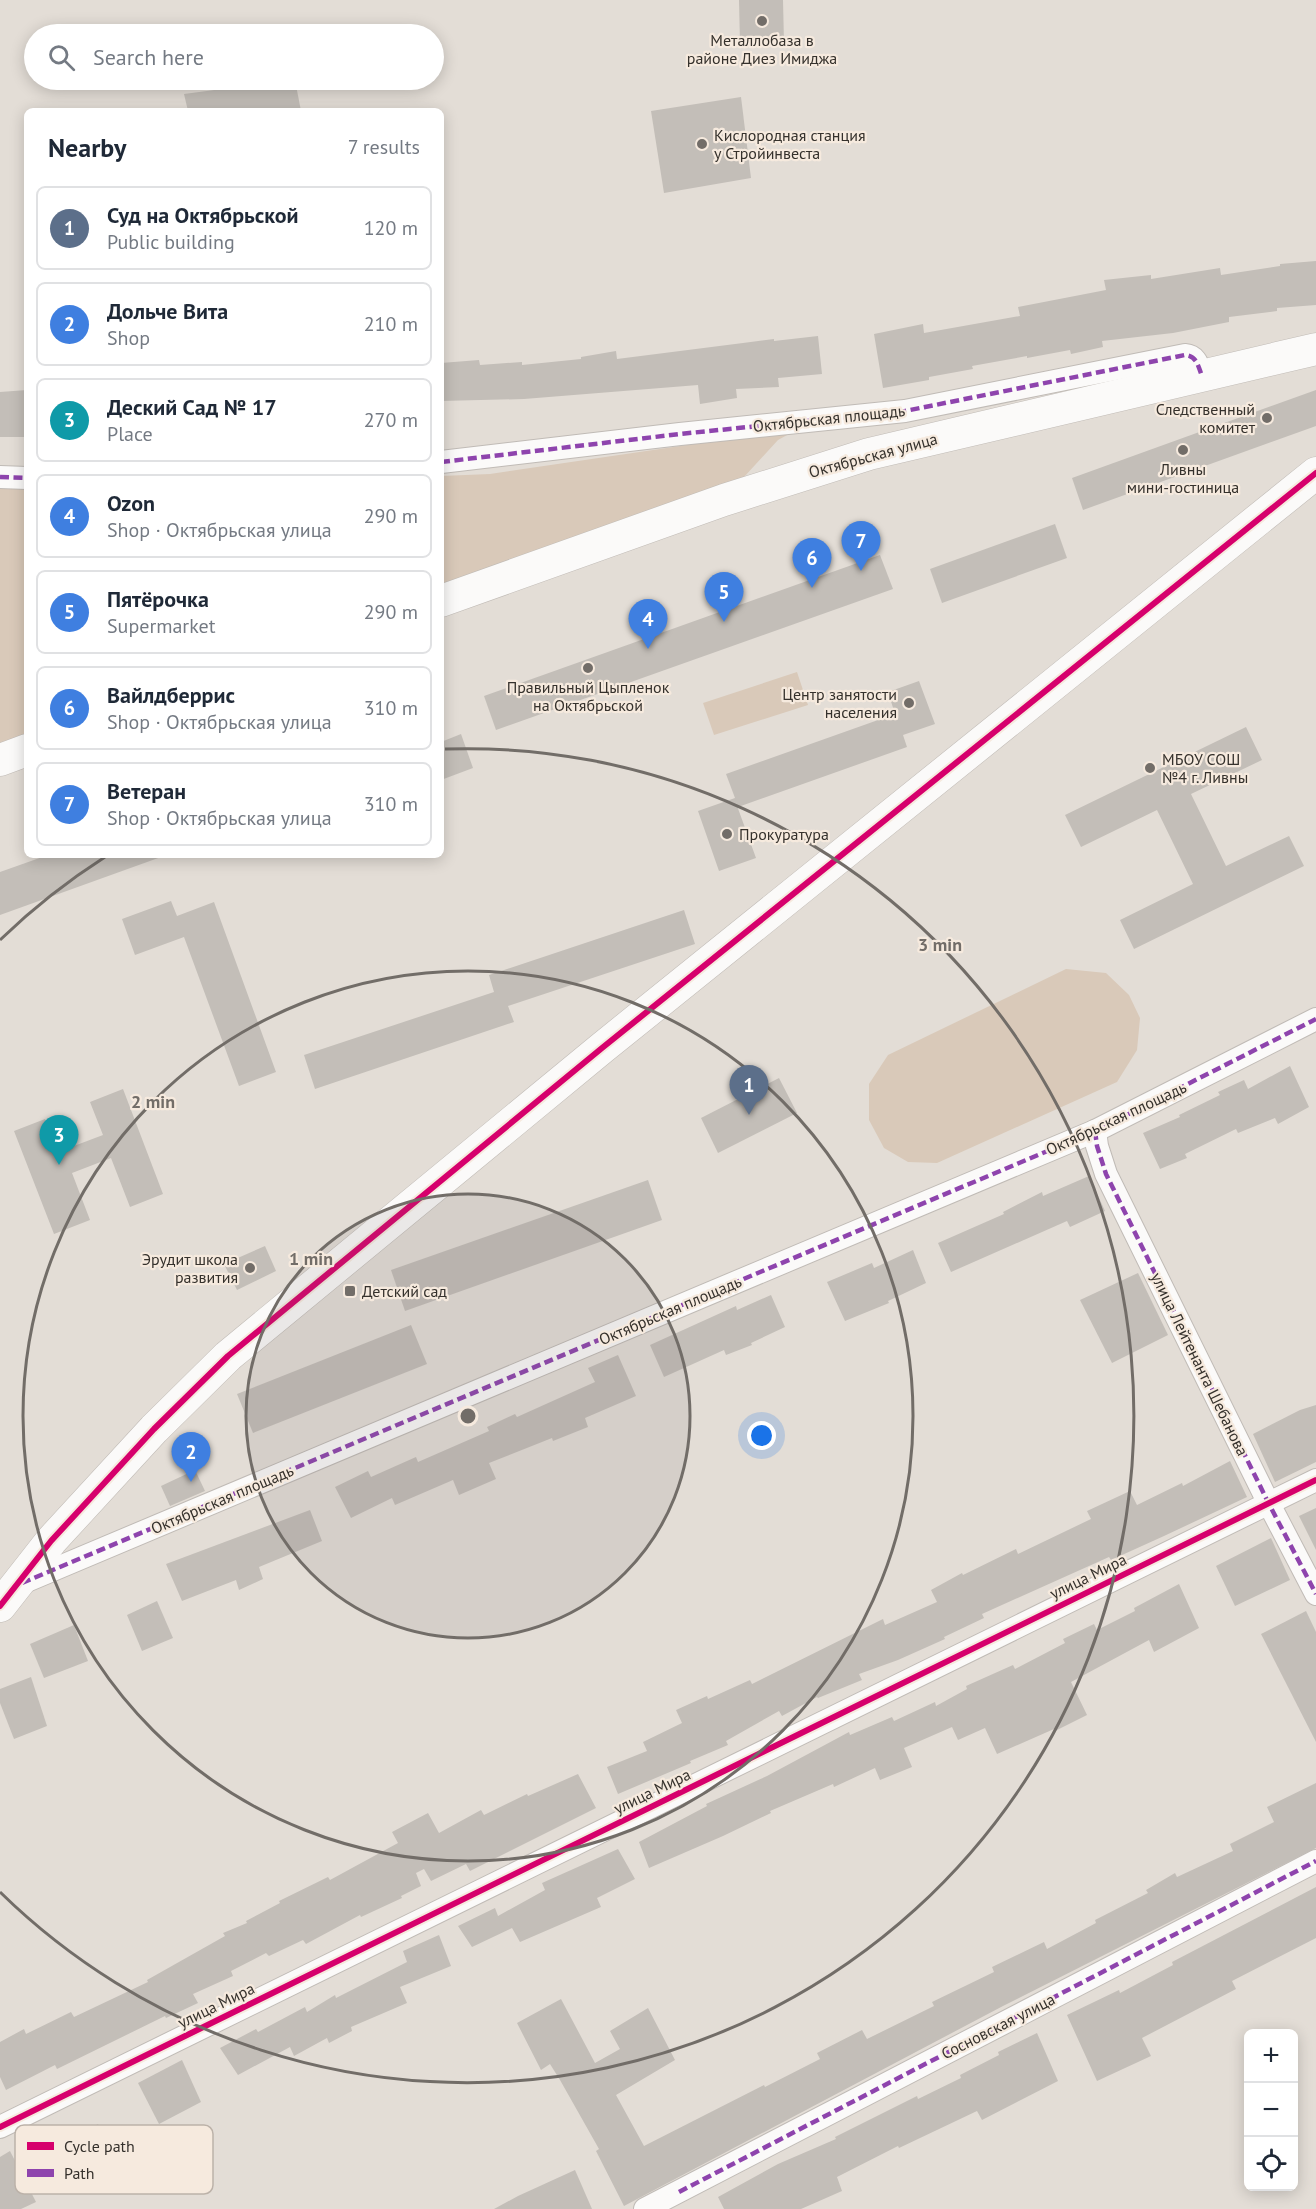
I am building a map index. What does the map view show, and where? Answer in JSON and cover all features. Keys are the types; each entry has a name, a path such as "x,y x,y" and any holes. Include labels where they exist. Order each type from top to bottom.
{"street":[{"name":"Октябрьская улица","path":"444,600 724,500 869,454 1316,349"},
{"name":"Октябрьская площадь","path":"444,462 905,411 1185,355 1196,360 1202,376"},
{"path":"8,1596 51,1541 154,1429 235,1350 556,1086 1316,473"},
{"path":"0,477 24,477"},
{"path":"0,760 24,751"},
{"name":"Октябрьская площадь","path":"8,1596 1095,1131 1316,1019"},
{"name":"улица Лейтенанта Шебанова","path":"1095,1131 1097,1146 1106,1173 1268,1502 1316,1594"},
{"name":"улица Мира","path":"0,2127 1316,1480"},
{"name":"Сосновская улица","path":"645,2209 684,2200 1316,1861"}],"shaded area":[{"path":"783,431 789,434 778,440 744,477 444,586 444,476 490,474"},
{"path":"0,489 24,489 24,737 0,745"},
{"path":"797,672 808,705 714,735 703,703"},
{"path":"1066,969 1106,973 1129,995 1140,1018 1137,1050 1117,1082 937,1163 908,1162 884,1148 869,1120 869,1084 888,1055"}],"building":[{"name":"Металлобаза в районе Диез Имиджа","path":"739,0 783,0 784,43 740,44"},
{"path":"214,90 297,90 300,108 187,108 184,94"},
{"name":"Кислородная станция у Стройинвеста","path":"741,97 751,178 664,193 651,111"},
{"path":"1316,261 1316,305 1277,308 1277,311 1229,317 1229,322 1173,333 1102,341 1103,347 1071,354 1070,350 1027,358 1027,356 972,366 973,369 929,377 929,380 883,388 874,334 923,324 924,333 1020,316 1018,307 1106,290 1104,280 1151,275 1151,279 1220,268 1221,275 1280,266 1280,264"},
{"path":"818,336 822,374 778,378 779,387 736,389 737,398 700,404 698,385 524,399 444,401 444,363 479,360 480,365 522,362 522,365 581,359 581,357 616,351 617,359 774,339 774,341"},
{"path":"24,390 24,437 0,437 0,392"},
{"path":"1316,390 1316,426 1083,510 1072,478"},
{"path":"1055,524 1067,558 942,603 930,569"},
{"path":"880,555 893,589 496,730 484,696"},
{"path":"919,681 935,724 903,735 907,747 738,807 736,803 756,858 719,871 698,811 735,798 726,774 895,714 888,692"},
{"path":"1246,727 1262,760 1191,794 1226,866 1289,836 1304,866 1134,949 1120,920 1193,884 1157,810 1081,847 1065,815"},
{"path":"461,734 473,768 444,779 444,741"},
{"path":"40,858 158,858 0,915 0,872"},
{"path":"171,901 177,916 214,902 276,1072 239,1086 184,937 135,955 122,919"},
{"path":"684,910 695,944 508,1006 514,1022 315,1089 304,1055 494,992 489,975"},
{"path":"1290,1066 1309,1107 1278,1124 1275,1118 1238,1133 1236,1129 1185,1154 1187,1158 1160,1169 1143,1133 1180,1117 1179,1115 1220,1095 1218,1092 1244,1080 1248,1089"},
{"path":"779,1078 797,1113 718,1153 701,1118"},
{"path":"123,1089 163,1194 130,1207 111,1158 72,1173 90,1220 54,1234 14,1131 45,1119 58,1152 103,1135 90,1102"},
{"path":"1089,1176 1105,1211 1070,1227 1067,1221 951,1272 938,1243 1004,1214 1003,1212 1042,1192 1043,1196"},
{"path":"648,1180 662,1220 405,1311 391,1270"},
{"name":"Эрудит школа развития","path":"265,1246 276,1271 237,1290 224,1264"},
{"path":"913,1250 926,1283 888,1301 889,1303 845,1321 827,1282 872,1263 874,1268"},
{"path":"1138,1273 1168,1335 1112,1363 1080,1300"},
{"path":"771,1295 785,1327 751,1343 752,1345 726,1355 724,1350 664,1377 650,1345 736,1306 737,1310"},
{"path":"411,1325 427,1364 253,1433 237,1394"},
{"path":"618,1355 636,1396 585,1418 588,1427 553,1441 552,1438 489,1463 496,1479 459,1495 453,1480 395,1505 392,1498 351,1518 335,1487 368,1471 371,1477 416,1457 418,1462 489,1431 487,1427 515,1414 517,1417 595,1382 588,1368"},
{"path":"1316,1405 1316,1462 1275,1482 1253,1434 1300,1410"},
{"path":"1230,1461 1247,1497 1111,1560 1109,1557 982,1614 984,1618 944,1637 945,1639 859,1674 862,1680 817,1697 782,1716 779,1711 726,1741 728,1745 618,1794 607,1767 647,1751 643,1742 682,1723 676,1710 707,1696 708,1699 750,1680 752,1684 883,1619 885,1625 937,1602 931,1590 962,1573 963,1575 1016,1549 1018,1554 1091,1519 1087,1511 1130,1491 1137,1505 1182,1483 1183,1486"},
{"path":"195,1470 205,1491 170,1506 161,1486"},
{"path":"1316,1508 1316,1550 1299,1516"},
{"path":"310,1510 322,1541 259,1567 263,1579 239,1590 236,1580 182,1601 166,1564"},
{"path":"1271,1538 1290,1580 1235,1606 1216,1566"},
{"path":"1179,1584 1199,1628 1154,1652 1149,1640 1071,1682 1087,1715 1055,1731 1054,1729 997,1754 985,1728 958,1740 952,1727 904,1748 912,1767 880,1780 875,1768 834,1787 833,1784 649,1868 639,1842 707,1806 706,1804 767,1776 849,1732 850,1735 892,1717 894,1721 935,1702 936,1706 967,1689 966,1686 1013,1665 1015,1669 1065,1643 1063,1639 1094,1624 1097,1630 1135,1611 1134,1608"},
{"path":"157,1601 173,1638 142,1651 127,1615"},
{"path":"1306,1611 1316,1632 1316,1742 1261,1634"},
{"path":"74,1625 88,1661 44,1678 30,1644"},
{"path":"31,1677 47,1726 14,1739 0,1703 0,1689"},
{"path":"578,1774 596,1808 470,1871 466,1864 431,1881 424,1869 416,1873 421,1886 401,1896 402,1898 361,1917 360,1915 306,1944 303,1940 269,1956 266,1953 231,1971 233,1976 193,1994 198,2003 166,2018 165,2016 57,2069 55,2065 6,2090 0,2077 0,2042 24,2029 26,2034 71,2012 74,2017 148,1982 147,1980 225,1936 223,1933 247,1923 246,1921 280,1903 279,1901 328,1877 330,1880 398,1843 392,1832 428,1813 439,1833 481,1810 484,1815 527,1794 528,1796"},
{"path":"1316,1783 1316,1848 1003,2006 624,2206 596,2151 599,2149 560,2080 550,2064 541,2070 517,2023 561,1999 595,2063 620,2049 610,2031 648,2008 675,2060 616,2095 644,2146 820,2059 817,2053 862,2030 867,2039 934,2006 932,2002 994,1972 992,1967 1044,1942 1047,1949 1096,1923 1095,1920 1148,1893 1146,1890 1175,1873 1177,1877 1233,1851 1230,1844 1274,1822 1267,1807"},
{"path":"618,1849 635,1879 597,1898 601,1907 520,1942 512,1928 472,1947 458,1926 495,1908 498,1916 545,1890 542,1883"},
{"path":"1316,1887 1316,1938 1232,1981 1236,1989 1142,2038 1151,2056 1097,2081 1067,2015 1119,1990 1120,1993 1173,1965 1172,1962"},
{"path":"439,1935 451,1966 400,1987 407,2003 351,2027 352,2031 329,2043 327,2038 294,2056 290,2047 238,2075 220,2048 256,2029 258,2032 305,2007 307,2012 335,1995 336,1998 407,1962 403,1951"},
{"path":"1037,2033 1058,2081 982,2120 977,2111 899,2148 898,2146 837,2177 842,2191 801,2209 724,2209 718,2197 778,2164 836,2139 835,2137 917,2096 918,2099 961,2078 960,2075 999,2055 998,2052"},
{"path":"182,2060 201,2102 159,2124 138,2083"},
{"path":"10,2151 15,2161 15,2194 32,2194 36,2202 21,2209 0,2209 0,2157"},
{"path":"575,2170 592,2209 494,2209 518,2196"}],"marked path":[{"path":"444,462 905,411 1185,355 1195,359 1202,376"},
{"path":"0,477 24,478"},
{"path":"22,1583 1095,1131 1316,1019"},
{"path":"1095,1131 1106,1174 1316,1594"},
{"path":"679,2192 1316,1861"}],"cycle path":[{"path":"0,1606 51,1541 154,1429 228,1356 602,1048 1316,473"},
{"path":"0,2127 1316,1480"}],"place":[{"name":"Металлобаза в районе Диез Имиджа","path":"762,21"},
{"name":"Кислородная станция у Стройинвеста","path":"702,144"},
{"name":"Следственный комитет","path":"1267,418"},
{"name":"Ливны мини-гостиница","path":"1183,450"},
{"name":"Ветеран","path":"861,571"},
{"name":"Вайлдберрис","path":"812,588"},
{"name":"Пятёрочка","path":"724,622"},
{"name":"Ozon","path":"648,649"},
{"name":"Правильный Цыпленок на Октябрьской","path":"588,668"},
{"name":"Центр занятости населения","path":"909,703"},
{"name":"МБОУ СОШ №4 г. Ливны","path":"1150,768"},
{"name":"Прокуратура","path":"727,834"},
{"name":"Суд на Октябрьской","path":"749,1115"},
{"name":"Деский Сад № 17","path":"59,1165"},
{"name":"Эрудит школа развития","path":"250,1268"},
{"name":"Детский сад","path":"350,1291"},
{"name":"Дольче Вита","path":"191,1482"}]}
